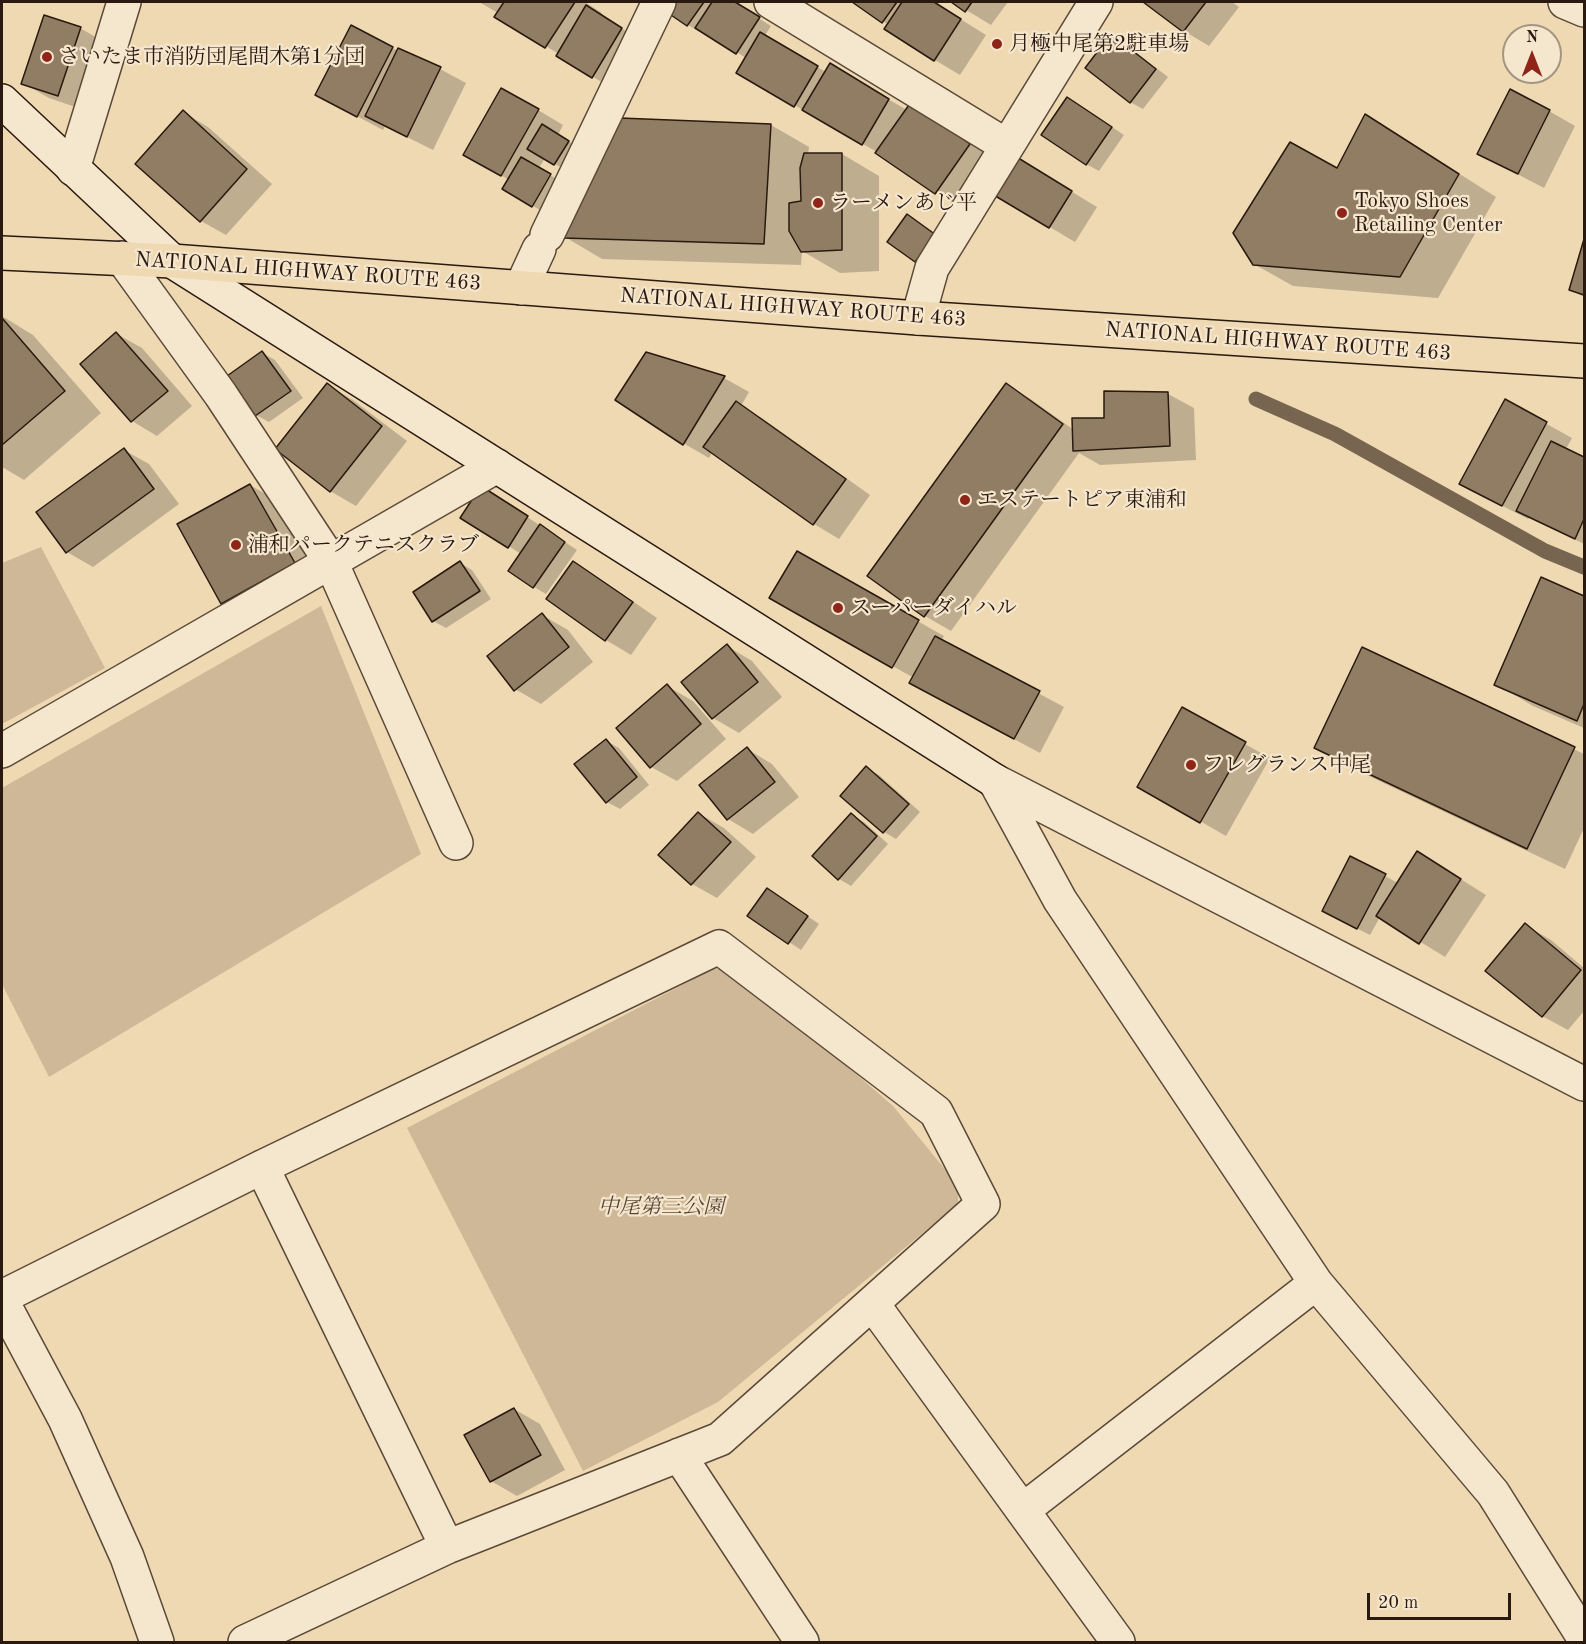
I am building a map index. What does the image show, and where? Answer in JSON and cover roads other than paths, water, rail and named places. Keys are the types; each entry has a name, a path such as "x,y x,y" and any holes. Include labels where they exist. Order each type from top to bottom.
{"highway":[{"name":"NATIONAL HIGHWAY ROUTE 463","path":"2,253 172,261 918,318 1584,361"}],"street":[{"path":"73,169 124,2"},
{"path":"521,288 659,2"},
{"path":"771,2 1007,146"},
{"path":"918,318 932,268 1096,2"},
{"path":"1565,2 1584,10"},
{"path":"2,101 172,261 996,781 1584,1084"},
{"path":"122,258 221,395 331,562 456,843"},
{"path":"2,751 497,466"},
{"path":"996,781 1060,900 1316,1283 1493,1493 1577,1637"},
{"path":"157,1642 127,1557 65,1419 2,1299 262,1167 719,947 936,1112 983,1204 720,1440 447,1547 245,1642"},
{"path":"262,1167 447,1547"},
{"path":"1023,1510 1316,1283"},
{"path":"872,1303 1118,1642"},
{"path":"679,1455 802,1642"}],"waterway":[{"path":"1256,399 1335,434 1545,551 1584,567"}],"place":[{"name":"月極中尾第2駐車場","path":"997,44"},
{"name":"さいたま市消防団尾間木第1分団","path":"47,57"},
{"name":"ラーメンあじ平","path":"818,203"},
{"name":"Tokyo Shoes Retailing Center","path":"1342,213"},
{"name":"エステートピア東浦和","path":"965,500"},
{"name":"浦和パークテニスクラブ","path":"236,545"},
{"name":"スーパーダイハル","path":"838,608"},
{"name":"フレグランス中尾","path":"1191,765"}],"park label":[{"name":"中尾第三公園","path":"661,1207"}]}
